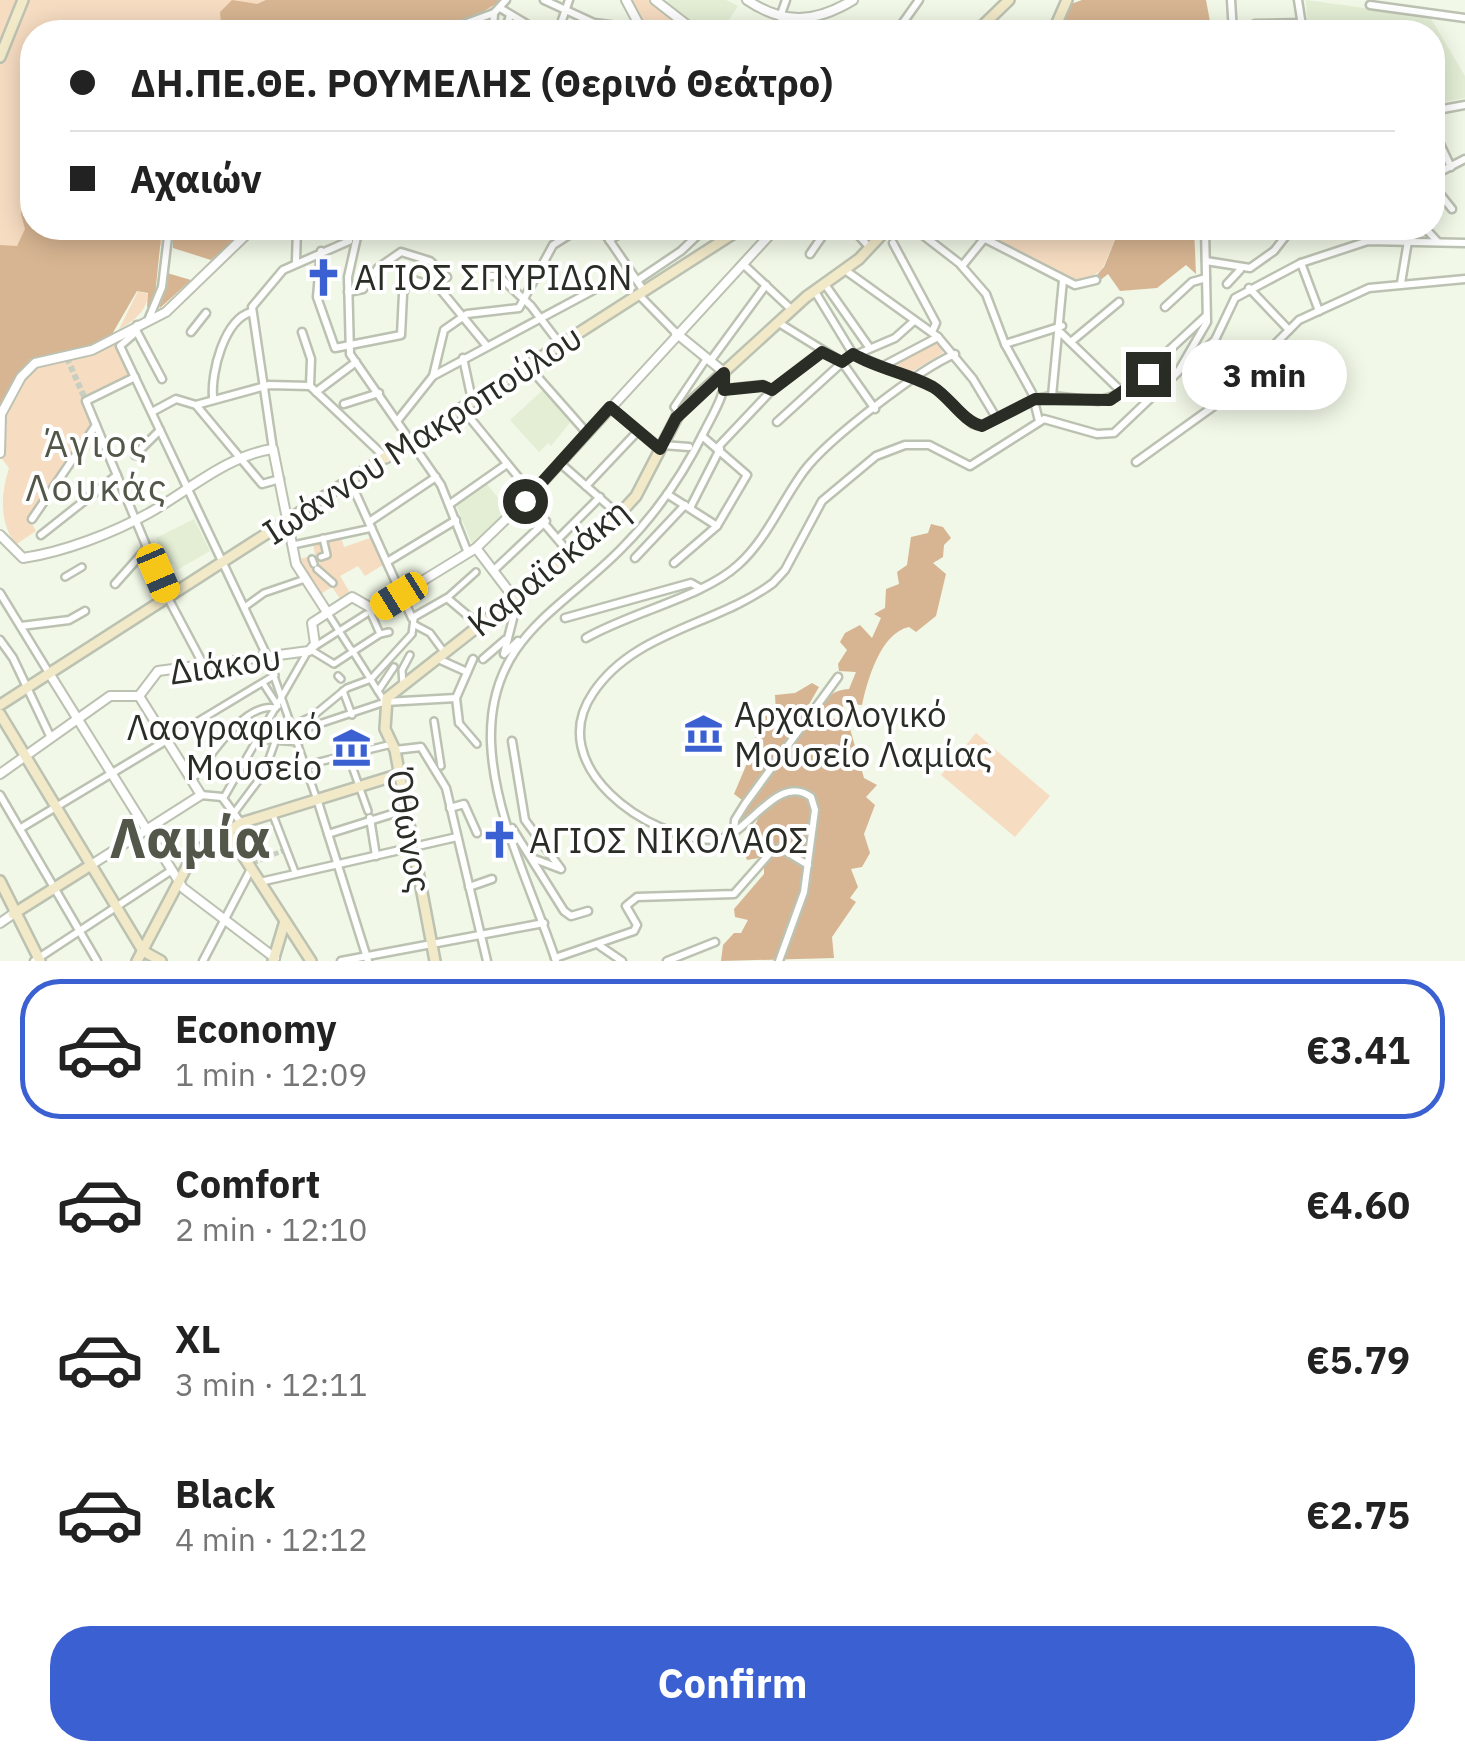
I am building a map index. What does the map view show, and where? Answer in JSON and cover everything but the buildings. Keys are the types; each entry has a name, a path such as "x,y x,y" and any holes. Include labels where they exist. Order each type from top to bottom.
{"main road":[{"path":"0,57 23,0"},
{"path":"988,20 1009,0"},
{"name":"Ιωάννου Μακροπούλου","path":"0,705 388,460 472,400 723,240"},
{"name":"Καραϊσκάκη","path":"385,702 620,515 636,496 679,414 814,290 877,240"},
{"name":"Όθωνος","path":"385,702 385,729 400,774 435,961"},
{"path":"0,714 117,908 140,956"},
{"path":"140,956 194,853 241,823 400,774"},
{"path":"227,831 311,961"},
{"path":"14,914 91,865"},
{"path":"0,881 37,960"},
{"path":"274,959 286,921"},
{"path":"279,945 298,942"},
{"path":"140,956 161,961"}],"street":[{"path":"472,20 497,10 506,0"},
{"path":"544,0 587,20"},
{"path":"562,20 569,0"},
{"path":"655,0 681,20"},
{"path":"780,17 786,0"},
{"path":"824,14 825,0"},
{"path":"753,2 780,17 801,20 852,0"},
{"path":"1370,5 1465,18"},
{"path":"497,10 520,20"},
{"path":"495,20 497,10"},
{"path":"508,20 510,14"},
{"path":"1445,154 1451,166"},
{"path":"1445,169 1465,159"},
{"path":"1445,201 1452,210"},
{"path":"168,240 162,287 141,324 120,345 284,696 367,959"},
{"path":"0,453 0,416 21,376 35,363 92,350 175,305 241,240"},
{"path":"296,262 297,240"},
{"path":"357,240 348,292 349,346 356,362 436,477 472,550 516,596 502,651 506,655 560,599 619,552 667,494 724,390 724,373 676,333 641,293 638,280 609,240"},
{"path":"434,376 439,337 474,312 509,312 524,301 554,244 560,240"},
{"path":"638,280 692,240"},
{"path":"224,799 311,649 472,550 528,497 764,240"},
{"path":"810,254 820,240"},
{"path":"863,240 870,248"},
{"path":"929,240 962,266 989,299 1005,344 1035,399 1039,421"},
{"path":"962,266 984,240 1063,280 1083,286 1096,280"},
{"path":"1178,372 1197,344 1207,315 1205,240"},
{"path":"1227,284 1282,240"},
{"path":"212,398 214,372 239,318 252,310 283,270 349,241"},
{"path":"779,961 797,917 815,806 806,793 794,792 774,800 734,835 706,840 661,828 634,814 602,786 582,737 583,716 594,690 646,646 749,599 776,580 822,501 870,460 900,446 929,444 962,464 975,465 1039,421 1053,418 1097,434 1114,433 1211,346 1232,302 1250,288 1301,263 1358,242 1465,243"},
{"path":"1402,283 1408,242"},
{"path":"893,244 932,308 935,335"},
{"path":"321,252 317,297 336,348 362,340 397,337 410,274 440,289 486,345"},
{"path":"348,292 364,289 378,268 400,252 430,261 447,277"},
{"path":"1206,261 1240,270"},
{"path":"1301,263 1320,311"},
{"path":"743,264 792,310"},
{"path":"844,270 935,335 954,354 997,419"},
{"path":"398,420 434,376 629,271"},
{"path":"491,276 499,276 540,317 560,344"},
{"path":"1165,306 1192,282 1206,278"},
{"path":"1052,396 1062,329 1063,280"},
{"path":"1136,462 1214,406 1289,330 1320,311 1368,288 1465,280"},
{"path":"824,283 869,346"},
{"path":"679,414 674,407 766,285"},
{"path":"1250,288 1289,330"},
{"path":"814,290 853,354 935,388 976,425 1035,399 1052,396 1098,402 1124,393 1207,315"},
{"path":"1072,341 1119,302"},
{"path":"252,310 262,387 292,545 306,579 385,702 456,698"},
{"path":"509,312 516,330"},
{"path":"190,332 206,313"},
{"path":"776,422 842,362 897,336 914,321"},
{"path":"780,323 842,362 875,409"},
{"path":"141,324 162,379"},
{"path":"1005,344 1062,329"},
{"path":"1062,329 1124,393"},
{"path":"302,332 312,359 313,389 388,460"},
{"path":"883,366 935,335"},
{"path":"635,558 687,507 719,448 772,390 822,352"},
{"path":"586,638 628,616 700,588 740,562 761,539 809,464 912,377 954,354"},
{"path":"463,358 472,400"},
{"path":"196,405 262,387 313,389 356,362"},
{"path":"527,365 587,432"},
{"path":"135,377 86,401 168,598 203,664"},
{"path":"724,390 763,386 772,390"},
{"path":"344,404 378,393"},
{"path":"152,412 176,399 196,405 262,484 280,479"},
{"path":"610,407 661,447 689,448"},
{"path":"465,412 571,555"},
{"path":"32,519 96,424"},
{"path":"135,455 160,430"},
{"path":"586,486 638,431"},
{"path":"674,563 717,526 747,475 702,436"},
{"path":"0,535 26,558 136,519 243,458 273,448"},
{"path":"560,463 620,515"},
{"path":"450,504 507,464"},
{"path":"41,535 117,475"},
{"path":"292,545 371,525 436,477"},
{"path":"352,483 399,596 415,622 430,633 440,655 467,672"},
{"path":"667,494 717,526"},
{"path":"560,538 600,497"},
{"path":"387,562 456,520"},
{"path":"493,571 546,522"},
{"path":"321,557 327,556 323,538"},
{"path":"115,584 148,548"},
{"path":"314,564 333,582"},
{"path":"65,578 82,567"},
{"path":"378,691 415,622 476,572"},
{"path":"246,606 264,593 306,579"},
{"path":"565,618 634,595 692,583 700,588"},
{"path":"0,593 180,883 274,959"},
{"path":"380,634 355,597 310,625 311,649 332,666 352,650 389,632"},
{"path":"448,598 480,625"},
{"path":"21,626 69,620 85,611"},
{"path":"526,634 496,698 492,735 498,793 556,959 600,946 636,928 626,906 637,897 734,894 772,850 780,848 808,865"},
{"path":"0,640 51,738"},
{"path":"483,659 505,640"},
{"name":"Διάκου","path":"0,774 110,696 139,696 160,670 311,649"},
{"path":"402,685 402,670 410,655"},
{"path":"472,659 456,698 459,723 477,744"},
{"path":"391,665 402,670"},
{"path":"294,728 313,716 343,684 371,679 391,665"},
{"path":"21,828 275,675"},
{"path":"734,835 734,823 748,798 838,676"},
{"path":"262,682 277,707"},
{"path":"343,684 352,715"},
{"path":"139,696 202,795"},
{"name":"Καραϊσκάκη","path":"294,728 352,715 385,702"},
{"path":"192,780 242,722 265,708 277,707"},
{"path":"434,721 438,768 487,961"},
{"path":"462,741 463,731"},
{"path":"258,739 299,742"},
{"path":"512,741 525,820 561,869 532,858"},
{"path":"234,813 266,774 275,742"},
{"path":"266,774 348,755 419,746 438,768"},
{"path":"348,755 369,814 376,856"},
{"path":"91,865 202,795 214,793 224,799 241,823"},
{"path":"0,795 97,961"},
{"path":"450,808 464,804 477,833"},
{"path":"328,834 369,814 395,813"},
{"path":"273,816 295,872"},
{"path":"510,828 525,820"},
{"path":"510,828 564,911 571,916 588,912"},
{"path":"260,882 457,837"},
{"path":"37,960 194,853"},
{"path":"204,961 252,869"},
{"path":"469,887 492,879"},
{"path":"0,923 14,914"},
{"path":"341,961 367,959 543,921"},
{"path":"667,961 714,942"},
{"path":"600,946 622,961"}],"shaded area":[{"path":"0,0 500,0 491,8 495,20 20,20 20,240 171,240 127,265 0,395"},
{"path":"232,0 257,4 266,0 502,0 464,20 221,20 220,12"},
{"path":"631,0 648,0 672,20 642,20"},
{"path":"726,0 738,6 729,20 688,20 665,3"},
{"path":"1082,0 1206,0 1210,20 1065,20 1071,4"},
{"path":"1306,0 1432,20 1307,20"},
{"path":"1445,42 1465,76 1465,98 1445,102"},
{"path":"20,240 161,240 154,305 147,307 148,293 137,291 111,336 90,346 30,359 0,407 0,245 17,246"},
{"path":"173,240 234,240 211,260 173,248"},
{"path":"990,240 1115,240 1102,270 1078,284"},
{"path":"1115,240 1195,240 1196,274 1186,265 1157,288 1120,291 1108,274 1098,282 1095,277 1104,267"},
{"path":"167,273 191,280 160,308 160,305"},
{"path":"138,291 148,294 145,306 119,329"},
{"path":"936,340 943,353 909,373 893,362"},
{"path":"115,343 130,377 83,400 93,423 29,519 36,531 15,545 4,517 9,468 2,459 15,390 33,369"},
{"path":"544,389 572,420 551,446 548,443 539,452 510,420"},
{"path":"486,483 508,510 473,546 455,503"},
{"path":"194,519 210,551 177,570 173,564 156,570 161,548 156,538"},
{"path":"931,524 943,527 951,538 944,545 943,557 933,563 946,574 936,616 916,632 909,627 890,638 876,660 862,705 848,704 829,714 837,721 845,711 864,778 877,785 866,797 875,805 864,834 870,853 862,867 851,869 858,887 850,898 856,902 832,937 834,958 721,961 723,945 734,933 741,933 748,920 735,917 734,909 764,874 764,862 759,858 747,860 744,852 753,844 752,831 759,817 756,813 738,821 736,812 742,800 734,794 756,742 755,735 766,722 757,715 776,717 775,695 795,693 812,683 819,687 800,720 807,728 828,698 849,689 856,672 839,671 838,664 847,650 840,642 845,633 860,625 872,638 881,618 874,614 885,608 886,589 899,584 897,572 907,565 911,537 928,533"},
{"path":"373,537 386,563 365,576 358,566 340,576 349,591 341,600 332,587 319,595 299,559 315,555 313,544 341,538 344,547"},
{"path":"976,733 1050,796 1015,837 941,775"}],"tunnel":[{"path":"67,358 86,401"},
{"path":"253,863 287,849"}],"place":[{"name":"ΑΓΙΟΣ ΣΠΥΡΙΔΩΝ","path":"324,277"},
{"name":"Αρχαιολογικό Μουσείο Λαμίας","path":"704,734"},
{"name":"Λαογραφικό Μουσείο","path":"352,747"},
{"name":"ΑΓΙΟΣ ΝΙΚΟΛΑΟΣ","path":"499,840"}],"district":[{"name":"Άγιος Λουκάς","path":"97,464"},
{"name":"Λαμία","path":"190,837"}],"route":[{"path":"525,501 610,407 660,449 676,418 724,373 724,390 747,386 772,390 797,375 822,352 842,362 853,354 903,372 935,388 970,422 982,426 1035,399 1052,396 1088,402 1110,400 1148,374"}]}
